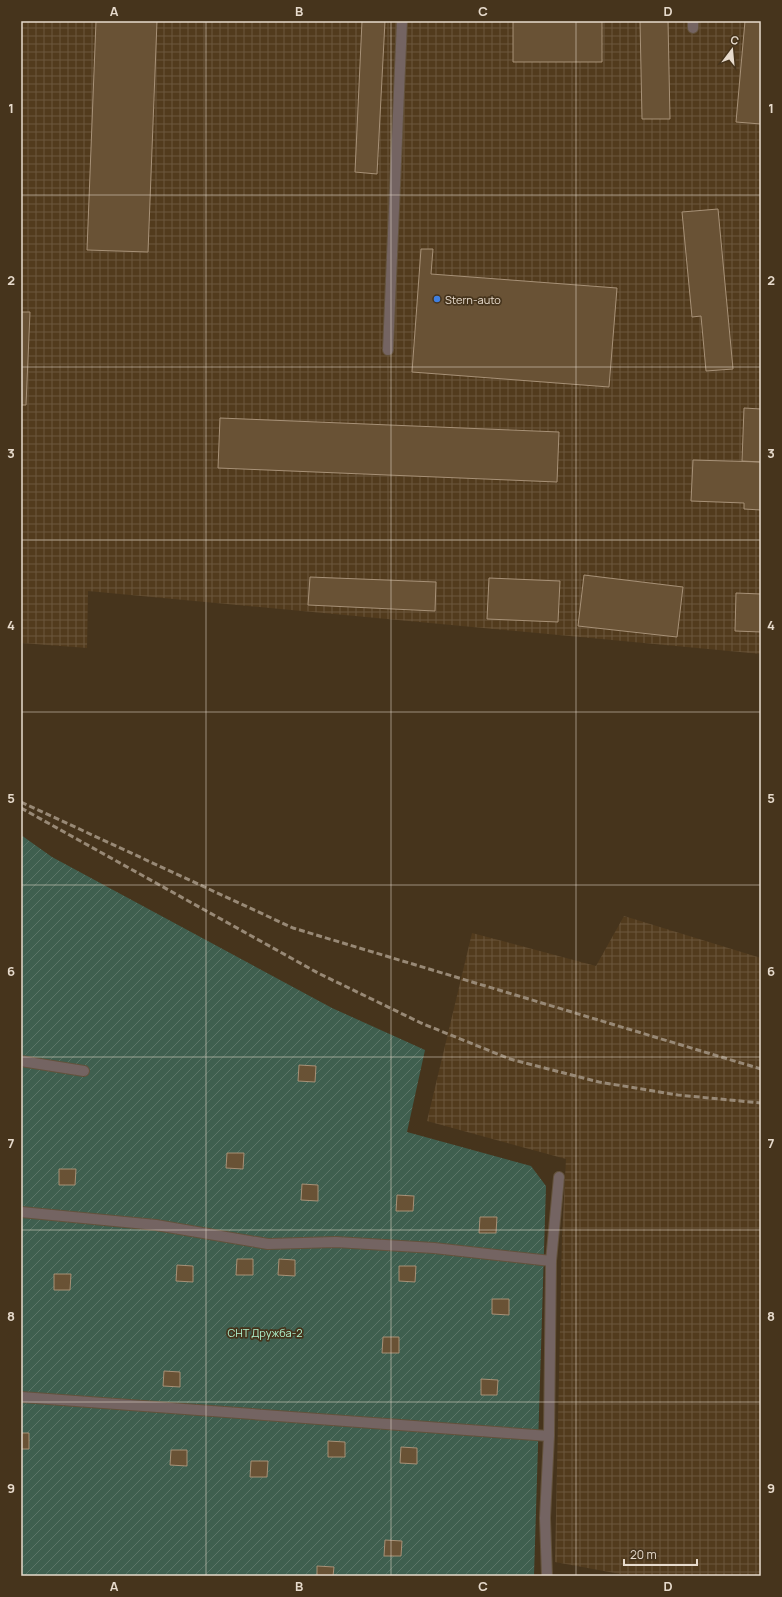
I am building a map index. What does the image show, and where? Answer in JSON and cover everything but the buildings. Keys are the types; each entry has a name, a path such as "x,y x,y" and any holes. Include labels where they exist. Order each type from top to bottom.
{"lane":[{"path":"388,350 402,21"},
{"path":"21,1061 84,1071"},
{"path":"547,1576 545,1518 549,1436 551,1261 559,1177"},
{"path":"21,1212 156,1225 268,1244 336,1242 434,1248 551,1261"},
{"path":"21,1397 549,1436"}],"shaded area":[{"path":"21,21 761,21 761,654 88,591 87,648 21,643"},
{"path":"624,916 761,958 761,1576 631,1576 555,1562 562,1235 566,1159 427,1121 472,933 596,966"}],"green space":[{"name":"СНТ Дружба-2","path":"21,835 52,857 332,1008 425,1050 407,1132 531,1166 546,1186 534,1576 21,1576"}],"railway":[{"path":"21,802 293,928 761,1069"},
{"path":"21,808 318,973 421,1023 510,1059 599,1082 678,1095 761,1103"}],"place":[{"name":"Stern-auto","path":"437,299"}]}
